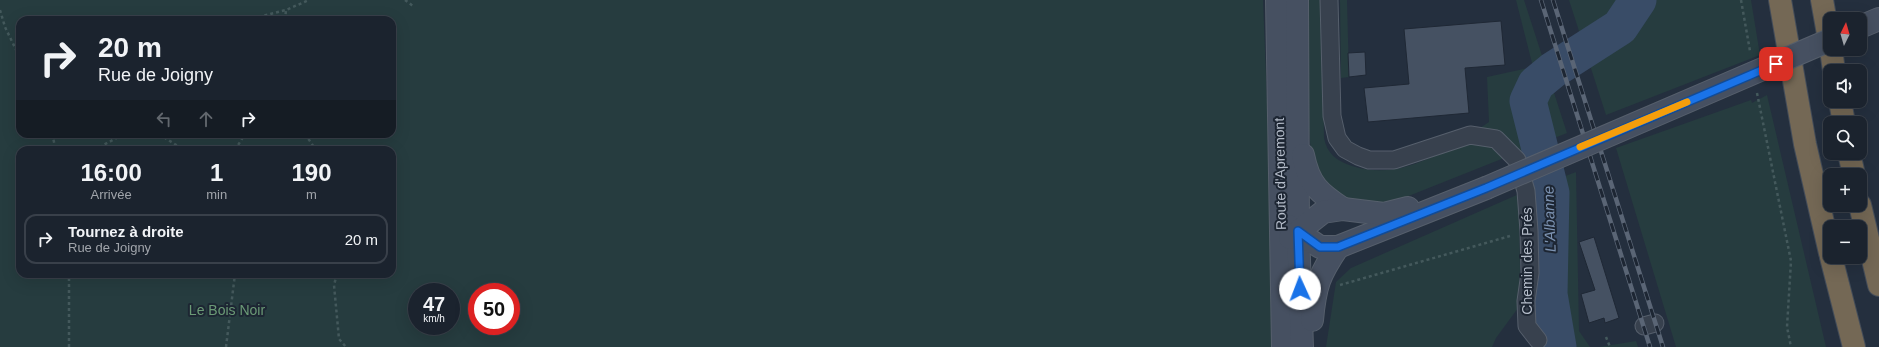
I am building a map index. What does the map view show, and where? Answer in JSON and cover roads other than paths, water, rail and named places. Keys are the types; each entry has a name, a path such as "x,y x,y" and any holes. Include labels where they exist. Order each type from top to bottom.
{"highway":[{"path":"1780,0 1805,144 1823,222"},
{"path":"1822,0 1824,12"},
{"path":"1862,212 1879,285"},
{"path":"1833,264 1854,347"}],"main road":[{"name":"Route d'Apremont","path":"1277,0 1280,219 1290,238 1302,347"},
{"name":"Route d'Apremont","path":"1282,347 1298,127 1297,0"},
{"path":"1867,24 1879,19"},
{"path":"1290,238 1320,247 1338,247 1486,188 1823,43"},
{"path":"1298,127 1307,174 1322,195 1344,209 1366,214 1384,214 1486,188"},
{"path":"1290,238 1323,212 1344,209"},
{"path":"1310,347 1315,292 1324,268 1338,247"}],"street":[{"name":"Chemin des Prés","path":"1330,0 1332,116 1337,138 1345,149 1364,158 1381,161 1406,157 1470,136 1496,139 1517,160 1526,191 1529,231 1530,274 1526,301 1527,326 1538,340"}],"waterway":[{"name":"L'Albanne","path":"1558,347 1549,294 1551,193 1528,101 1536,84 1553,70 1620,27 1638,0"}],"railway":[{"path":"1541,0 1650,347"},
{"path":"1553,0 1663,347"}],"park label":[{"name":"Le Bois Noir","path":"227,310"}]}
